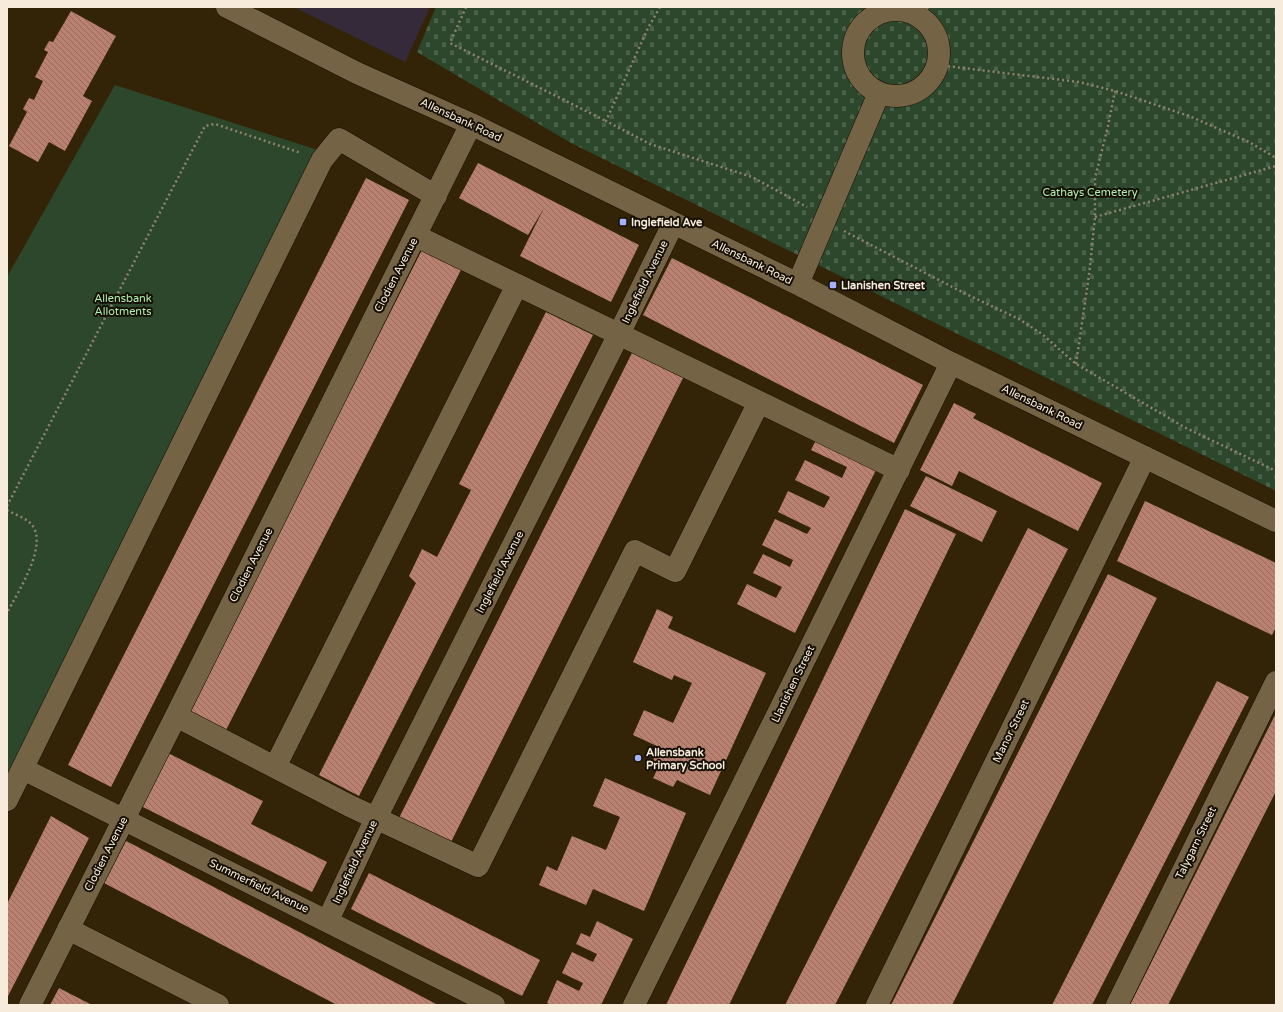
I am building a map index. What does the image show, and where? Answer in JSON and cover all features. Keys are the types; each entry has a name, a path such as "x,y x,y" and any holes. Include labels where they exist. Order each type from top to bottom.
{"street":[{"name":"Allensbank Road","path":"226,7 357,73 471,124 798,284 951,363 1276,521"},
{"path":"878,10 898,10 925,13 936,38 939,50 938,65 933,76 923,87 903,96 891,96 867,86 858,74 852,52 855,40 862,26 878,10"},
{"path":"798,284 879,92"},
{"name":"Clodien Avenue","path":"30,1005 471,124"},
{"path":"7,800 322,160 340,139 436,196"},
{"name":"Inglefield Avenue","path":"328,920 376,818 620,334 673,224"},
{"path":"416,236 899,470"},
{"path":"275,767 517,285"},
{"name":"Llanishen Street","path":"634,1005 951,363"},
{"path":"176,716 376,818 478,866 635,551 675,571 759,402"},
{"name":"Manor Street","path":"876,1005 1145,457"},
{"name":"Talygarn Street","path":"1117,1005 1276,682"},
{"name":"Summerfield Avenue","path":"23,768 328,920 494,1005"},
{"path":"68,929 218,1005"}],"path":[{"path":"466,7 450,43 650,144 752,177 826,218 849,235 1020,320 1042,334 1076,364 1186,428 1276,471"},
{"path":"606,121 648,28 660,7"},
{"path":"938,65 1079,82 1115,91 1189,116 1249,142 1276,158"},
{"path":"1076,364 1089,275 1095,217 1095,178 1115,91"},
{"path":"7,506 205,126 215,124 322,160"},
{"path":"1095,217 1276,166"},
{"path":"7,510 30,522 36,532 38,546 34,560 7,613"}],"shaded area":[{"path":"294,7 430,7 405,62"}],"green space":[{"name":"Cathays Cemetery","path":"436,7 1276,7 1276,491 571,143 417,52"},
{"name":"Allensbank Allotments","path":"115,85 324,152 7,785 7,277"}],"building":[{"path":"71,11 116,36 83,96 92,101 65,151 49,142 38,162 9,146 27,112 23,109 29,98 34,100 43,81 35,77 48,52 44,50 49,41 53,42"},
{"path":"478,163 639,245 611,302 520,256 544,208 528,235 459,198"},
{"path":"366,178 409,200 111,787 68,765"},
{"path":"424,246 463,266 225,732 187,712"},
{"path":"672,258 923,385 894,443 643,315"},
{"path":"546,312 593,335 359,796 319,775 416,583 409,576 422,549 437,557 471,490 459,484"},
{"path":"632,353 683,378 449,846 398,820"},
{"path":"954,403 976,414 973,418 1102,483 1078,531 959,471 952,486 920,470"},
{"path":"816,440 876,470 795,633 737,604 747,584 776,598 782,587 753,573 763,554 790,567 793,560 762,545 775,519 807,534 811,528 778,512 788,491 824,508 830,497 795,480 805,460 842,478 847,467 811,450"},
{"path":"926,476 997,511 982,542 910,506"},
{"path":"1145,501 1276,563 1276,627 1272,635 1117,561"},
{"path":"905,509 956,534 729,1005 666,1005"},
{"path":"1028,528 1068,549 835,1005 785,1005"},
{"path":"1108,574 1157,598 952,1005 891,1005"},
{"path":"657,609 673,617 668,628 766,673 710,795 677,780 673,787 653,778 659,766 652,763 659,747 633,735 644,710 673,723 692,683 674,675 672,680 633,662"},
{"path":"1217,681 1249,697 1092,1005 1052,1005"},
{"path":"1276,713 1276,791 1168,1005 1130,1005"},
{"path":"166,752 263,801 251,824 327,862 312,892 139,805"},
{"path":"605,778 686,813 644,911 593,889 586,905 539,885 547,866 557,871 572,836 606,850 620,817 593,806"},
{"path":"51,816 89,838 7,998 7,904"},
{"path":"126,841 438,1005 337,1005 104,883"},
{"path":"369,873 540,960 522,996 351,909"},
{"path":"597,921 633,939 601,1005 551,1005 547,1003 557,980 579,991 583,983 562,973 572,952 593,962 597,954 576,944 581,933 590,937"},
{"path":"59,988 92,1005 50,1005"}],"place":[{"name":"Inglefield Ave","path":"623,222"},
{"name":"Llanishen Street","path":"833,285"},
{"name":"Allensbank Primary School","path":"638,758"}]}
